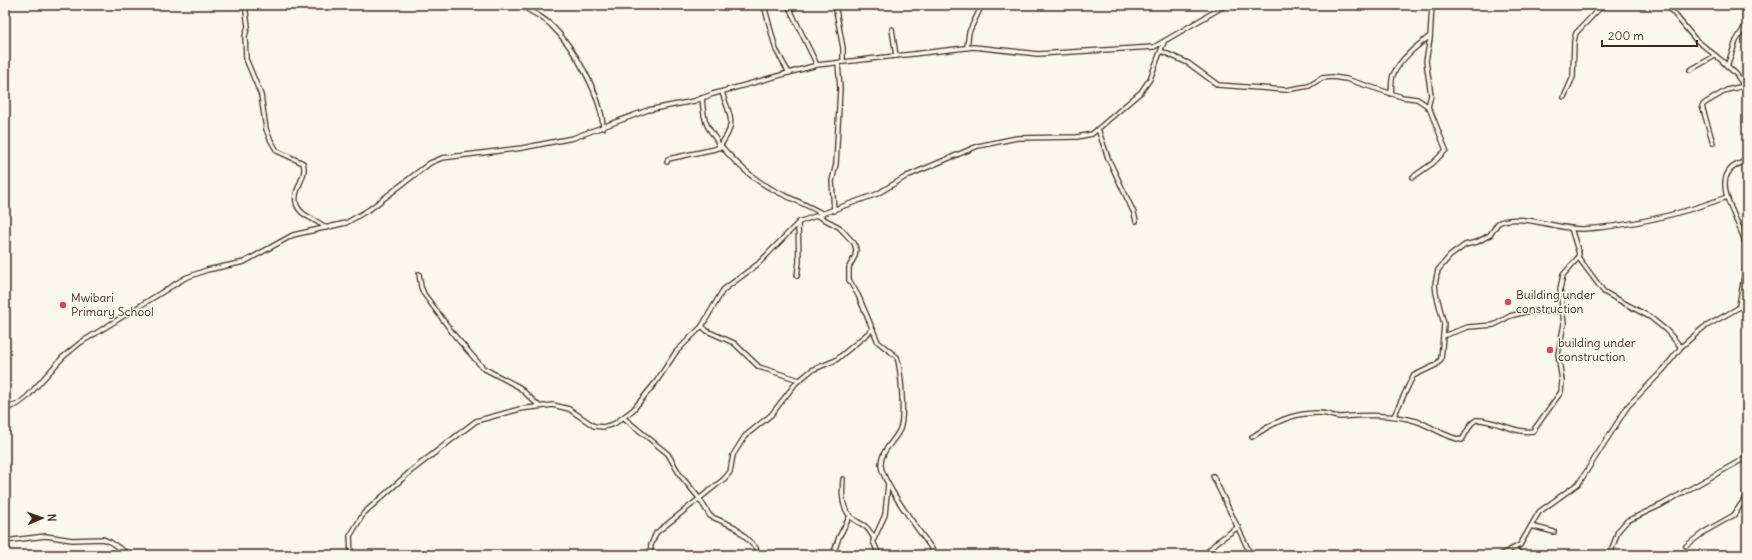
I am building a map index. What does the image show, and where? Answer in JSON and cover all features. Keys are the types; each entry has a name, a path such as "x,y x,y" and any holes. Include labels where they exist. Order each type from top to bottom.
{"street":[{"path":"245,5 248,26 245,36 246,59 261,95 266,129 277,151 303,163 304,172 296,195 296,204 302,213 318,220 326,228"},
{"path":"520,5 551,24 573,53 594,88 603,128"},
{"path":"764,5 772,40 788,73"},
{"path":"788,5 817,65"},
{"path":"834,210 832,181 836,164 842,48 835,5"},
{"path":"968,47 969,32 982,5"},
{"path":"5,409 18,404 27,397 63,356 80,343 186,278 207,270 244,262 293,235 346,223 357,217 430,164 442,158 557,142 603,128 648,110 676,105 817,65 968,47 1038,54 1149,48 1164,41 1189,25 1226,5"},
{"path":"1428,107 1431,95 1427,79 1426,61 1430,36 1432,5"},
{"path":"1564,97 1573,77 1574,42 1576,33 1596,12 1605,5"},
{"path":"1667,5 1695,39 1727,66 1747,90"},
{"path":"1727,66 1732,50 1747,23"},
{"path":"892,29 896,56"},
{"path":"1391,94 1393,76 1397,69 1413,50 1430,36"},
{"path":"351,555 350,536 359,520 411,472 476,421 538,405 561,406 590,424 598,427 614,424 624,418 656,382 676,352 702,326 723,290 758,264 798,223 877,194 916,172 978,146 1017,138 1078,137 1092,134 1141,92 1150,79 1164,41"},
{"path":"1161,51 1188,63 1218,85 1286,90 1309,86 1322,78 1332,78 1346,79 1391,94 1417,99 1428,107 1446,150 1433,163 1413,177"},
{"path":"1690,70 1716,56"},
{"path":"1713,143 1702,106 1727,90 1744,86"},
{"path":"666,162 668,159 720,147 728,135 732,123 722,92"},
{"path":"702,98 704,117 710,133 720,147 738,165 762,184 803,202 824,214"},
{"path":"1098,129 1108,158 1134,213 1136,221"},
{"path":"1747,161 1733,167 1726,173 1725,180 1727,197 1737,219 1747,251"},
{"path":"1394,416 1413,376 1436,365 1441,359 1444,336 1443,317 1437,302 1435,284 1438,270 1450,256 1464,245 1476,242 1490,234 1495,225 1501,221 1528,220 1571,228 1602,227 1640,221 1711,204 1727,197"},
{"path":"818,216 839,227 854,243 856,249 855,256 849,267 849,280 874,330 878,342 897,357 902,398 902,421 900,429 883,456 881,463 888,482 936,555"},
{"path":"798,223 798,276"},
{"path":"1571,228 1578,257 1604,292 1650,317 1666,330 1681,347"},
{"path":"1252,437 1280,419 1310,413 1323,413 1334,417 1369,415 1394,416 1427,425 1462,440 1476,420 1488,421 1522,431 1532,431 1560,392 1562,381 1558,354 1564,324 1560,289 1563,274 1578,257"},
{"path":"1739,306 1747,259"},
{"path":"419,274 421,287 424,294 468,352 483,368 519,387 538,405"},
{"path":"1500,555 1514,549 1524,540 1539,512 1579,483 1628,406 1664,370 1681,347 1702,328 1739,306 1747,303"},
{"path":"1444,336 1468,327 1494,325 1520,313 1562,311"},
{"path":"702,326 707,331 734,343 747,357 759,366 800,380"},
{"path":"650,555 651,545 656,533 730,472 734,455 745,436 771,416 800,380 812,370 836,360 874,330"},
{"path":"624,418 668,454 680,475 699,498 710,516 735,527 756,548 758,555"},
{"path":"1610,555 1618,531 1627,521 1661,505 1747,457"},
{"path":"1213,476 1251,555"},
{"path":"843,479 842,495 850,516 866,525 874,539 874,544 879,555"},
{"path":"874,539 885,515 888,482"},
{"path":"1686,546 1704,532 1734,515 1747,495"},
{"path":"833,555 839,537 850,516"},
{"path":"1531,526 1554,532"},
{"path":"1204,555 1217,542 1238,527"},
{"path":"5,541 46,536 72,540 103,540 110,542 130,555"},
{"path":"1514,549 1522,555"}],"place":[{"name":"Building under construction","path":"1508,302"},
{"name":"Mwibari Primary School","path":"63,305"},
{"name":"building under construction","path":"1550,350"}]}
